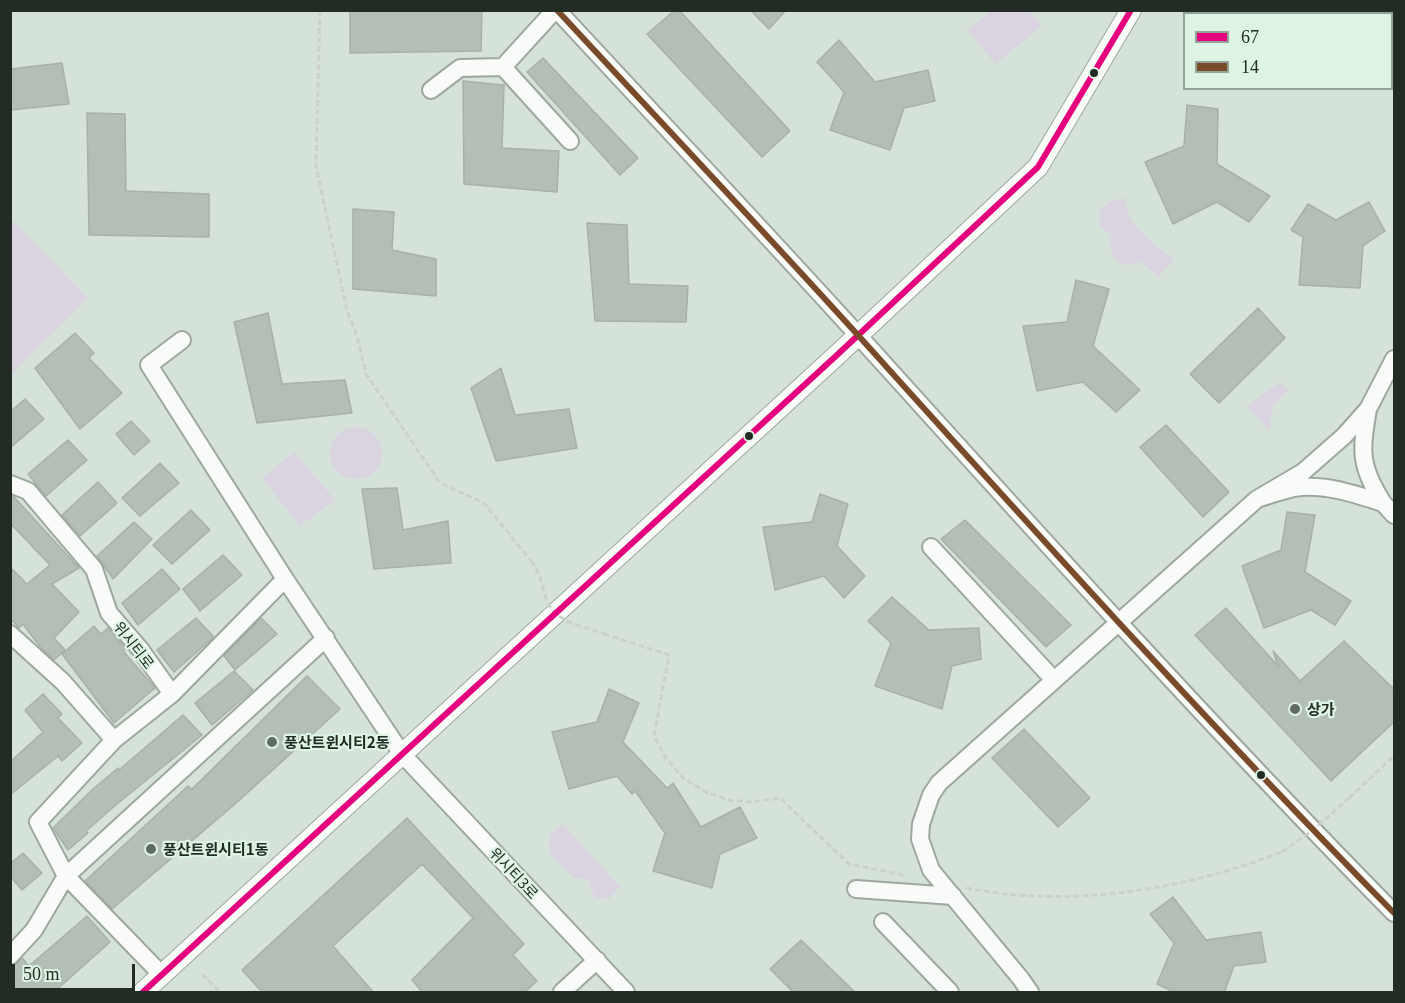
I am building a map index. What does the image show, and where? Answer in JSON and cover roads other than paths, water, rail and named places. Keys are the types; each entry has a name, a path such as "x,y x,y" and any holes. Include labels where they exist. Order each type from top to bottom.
{"main road":[{"path":"142,993 1038,167 1131,10"}],"street":[{"path":"431,90 460,68 503,67 556,10 858,335 1118,623 1313,830 1395,913"},
{"path":"503,67 570,141"},
{"name":"위시티3로","path":"182,340 149,365 285,579 402,754 627,993"},
{"path":"1030,993 932,870 920,839 921,824 931,795 939,783 1257,499 1304,472 1344,436 1368,408 1395,359"},
{"path":"1368,408 1363,438 1365,471 1389,509"},
{"name":"위시티로","path":"10,484 28,491 94,569 109,613 140,649 172,694"},
{"path":"1257,499 1295,488 1309,487 1338,491 1389,509"},
{"path":"931,547 1054,680"},
{"path":"162,975 66,876 38,822 114,740 172,694 285,579"},
{"path":"10,634 63,682 114,740"},
{"path":"10,956 34,930 66,876 326,638"},
{"path":"856,889 953,896"},
{"path":"884,922 950,993"},
{"path":"562,993 597,960"}],"place":[{"name":"상가","path":"1295,709"},
{"name":"풍산트윈시티2동","path":"272,742"},
{"name":"풍산트윈시티1동","path":"151,849"}]}
